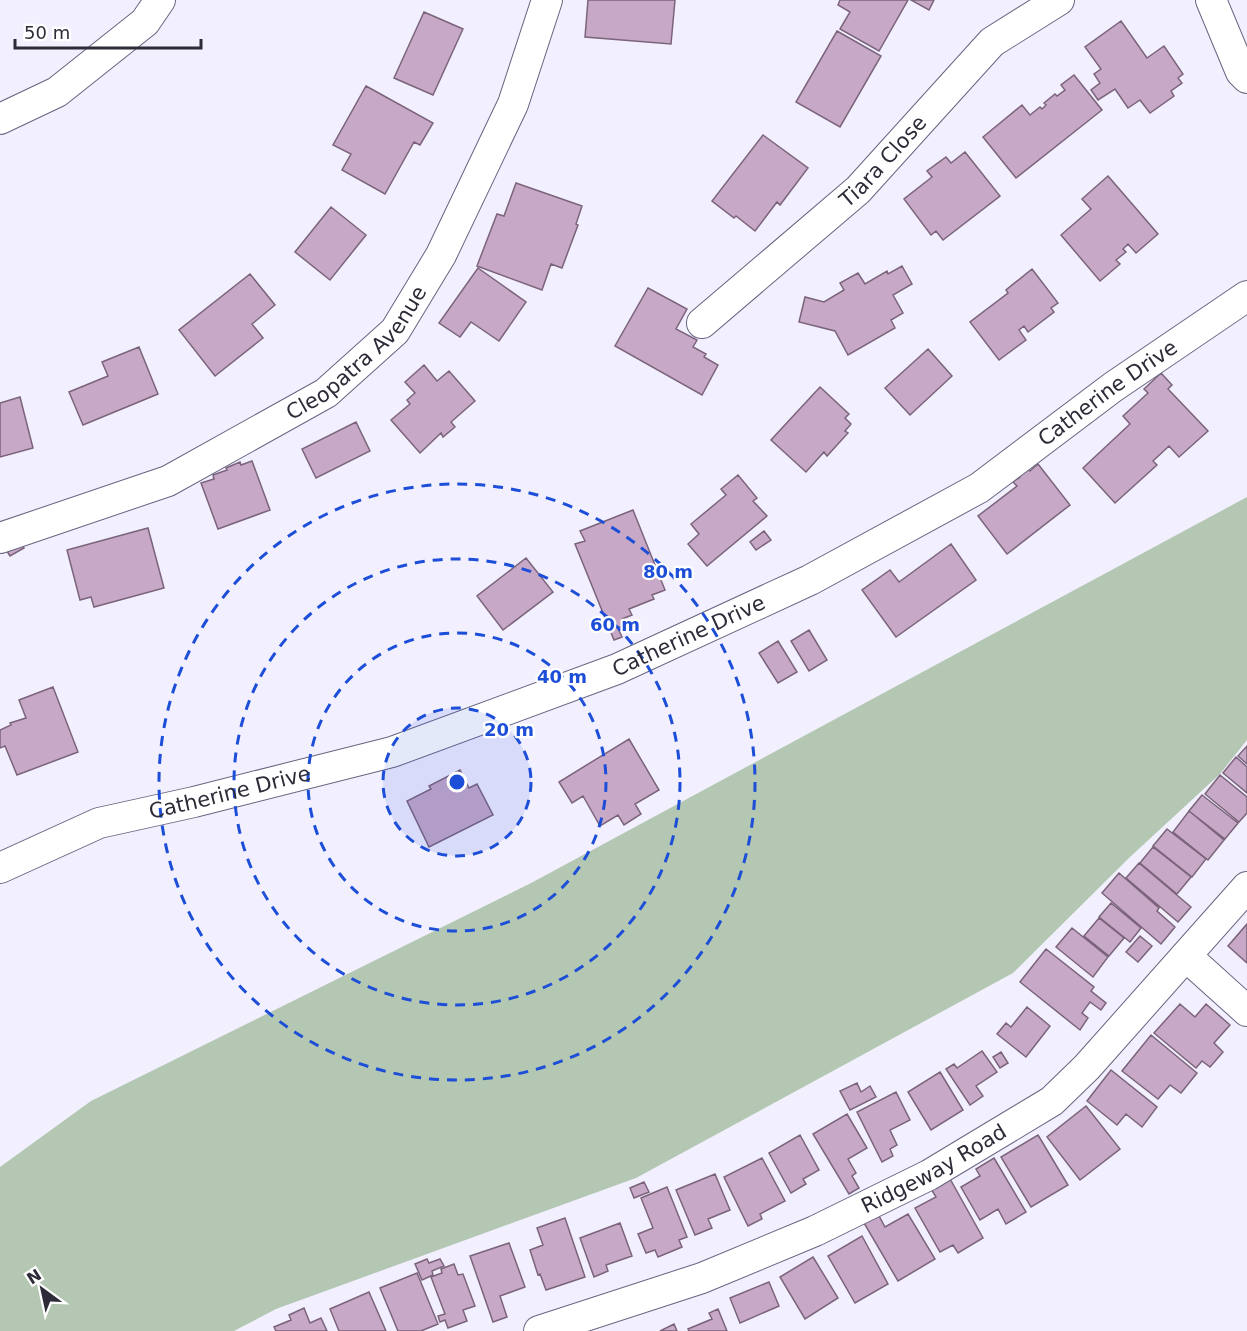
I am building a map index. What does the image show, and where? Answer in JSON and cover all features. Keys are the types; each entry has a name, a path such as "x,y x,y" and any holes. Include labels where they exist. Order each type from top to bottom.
{"street":[{"path":"0,119 57,92 145,22 160,0"},
{"name":"Cleopatra Avenue","path":"0,538 168,481 326,393 395,331 441,255 513,105 547,0"},
{"name":"Tiara Close","path":"702,323 858,190 992,42 1059,0"},
{"path":"1211,0 1241,72 1247,78"},
{"name":"Catherine Drive","path":"5,872 99,823 194,802 392,752 617,669 660,650 810,580 979,488 1113,387 1247,296"},
{"name":"Ridgeway Road","path":"550,1329 702,1278 814,1231 929,1174 1052,1101 1087,1067 1247,887"},
{"path":"1185,956 1247,1011"}],"green space":[{"path":"1247,497 1247,740 1220,774 1130,857 1013,973 636,1178 276,1309 234,1331 0,1331 0,1167 91,1101 533,882"}],"building":[{"path":"588,0 675,0 671,44 585,37"},
{"path":"840,0 908,0 879,51 840,29 850,12 838,5"},
{"path":"911,0 934,0 929,10"},
{"path":"424,12 463,29 433,95 394,78"},
{"path":"1121,21 1147,58 1164,46 1183,74 1178,78 1182,83 1171,91 1174,96 1150,113 1140,100 1128,108 1115,89 1098,100 1091,90 1100,83 1094,74 1101,69 1085,47"},
{"path":"837,31 881,56 840,127 796,102"},
{"path":"1074,75 1102,110 1016,178 983,137 1022,105 1030,115 1040,107 1042,109 1046,105 1044,103 1055,94 1057,96 1065,90 1061,85"},
{"path":"366,86 433,123 420,145 414,142 385,194 342,170 351,154 333,145"},
{"path":"763,135 808,168 780,205 777,202 755,231 712,201"},
{"path":"965,152 1000,196 943,240 936,231 931,235 904,199 932,177 927,171 946,157 951,163"},
{"path":"1108,176 1158,234 1136,253 1128,244 1123,249 1126,252 1116,260 1120,264 1100,281 1061,235 1091,209 1082,199"},
{"path":"516,183 582,206 576,224 578,225 562,268 551,264 542,290 477,266 497,214 504,216"},
{"path":"331,207 366,235 330,280 295,252"},
{"path":"902,266 912,284 893,295 903,313 891,320 895,328 848,355 835,331 799,322 805,297 824,302 844,290 840,283 858,273 865,284 887,271 888,274"},
{"path":"478,268 526,302 499,341 471,322 460,337 439,323"},
{"path":"1032,269 1058,303 1051,308 1054,312 1028,332 1024,326 1019,330 1026,340 999,360 970,322 1008,293 1006,290"},
{"path":"250,274 275,305 252,324 263,338 215,376 179,330"},
{"path":"648,288 687,309 676,329 697,340 693,347 706,354 704,357 718,365 702,395 615,346"},
{"path":"139,347 158,394 83,425 69,392 108,376 102,362"},
{"path":"928,349 952,376 910,415 885,388"},
{"path":"424,365 437,381 449,371 475,401 451,422 455,427 443,437 441,433 420,453 391,420 410,404 407,400 415,393 405,382"},
{"path":"1161,373 1172,385 1168,389 1208,431 1179,457 1169,446 1153,461 1157,465 1115,503 1083,468 1130,424 1123,416 1148,393 1144,389"},
{"path":"820,387 849,414 845,418 851,424 845,431 848,433 827,456 824,452 806,472 771,440"},
{"path":"20,397 33,448 0,457 0,403"},
{"path":"356,422 370,451 316,478 302,449"},
{"path":"252,461 270,510 218,529 201,483 214,479 213,475 227,470 226,468 240,462 241,465"},
{"path":"1038,464 1070,505 1007,554 978,516 1017,486 1013,482 1020,477 1016,472 1025,465 1030,471"},
{"path":"738,475 757,498 753,501 767,516 707,566 688,544 699,534 691,524 726,495 721,489"},
{"path":"633,510 665,590 652,595 654,599 629,609 632,615 622,619 624,625 618,628 622,637 614,640 575,544 585,541 580,531"},
{"path":"148,528 164,588 94,607 91,597 80,600 67,550"},
{"path":"764,531 771,540 756,550 750,542"},
{"path":"19,540 24,548 10,556 5,548"},
{"path":"951,544 976,580 896,637 862,590 890,570 899,582"},
{"path":"526,558 553,592 503,630 477,596"},
{"path":"809,630 827,660 809,671 791,641"},
{"path":"778,641 797,672 778,683 759,653"},
{"path":"53,687 78,752 17,775 5,746 0,748 0,730 11,725 10,723 26,718 19,700"},
{"path":"629,739 659,790 635,804 641,814 624,825 618,815 600,826 583,796 572,803 559,782"},
{"path":"1247,746 1247,764 1238,756"},
{"path":"1236,757 1247,767 1247,793 1223,773"},
{"path":"460,770 469,788 477,784 493,815 429,847 407,801 431,789 429,786"},
{"path":"1220,775 1247,797 1247,813 1239,822 1205,794"},
{"path":"1202,795 1238,823 1225,839 1189,811"},
{"path":"1189,811 1224,840 1208,860 1173,832"},
{"path":"1167,829 1206,859 1192,877 1153,846"},
{"path":"1153,847 1191,877 1177,894 1140,863"},
{"path":"1139,863 1191,907 1178,922 1126,878"},
{"path":"1119,873 1159,908 1157,911 1175,927 1161,944 1102,893"},
{"path":"1111,903 1141,928 1130,942 1099,917"},
{"path":"1099,918 1124,938 1109,956 1084,936"},
{"path":"1247,924 1247,963 1228,946"},
{"path":"1072,928 1108,957 1093,977 1056,947"},
{"path":"1140,936 1152,946 1138,962 1126,952"},
{"path":"1046,949 1094,987 1091,991 1106,1003 1101,1010 1090,1002 1082,1013 1088,1018 1080,1030 1020,982"},
{"path":"1180,1004 1195,1017 1206,1004 1230,1025 1214,1043 1223,1052 1210,1067 1202,1061 1196,1068 1154,1033"},
{"path":"1027,1007 1050,1026 1026,1057 997,1034 1006,1023 1011,1027"},
{"path":"1151,1035 1197,1073 1181,1093 1170,1085 1158,1099 1122,1071"},
{"path":"982,1051 997,1072 976,1086 983,1096 970,1105 946,1069 954,1064 957,1068"},
{"path":"1001,1052 1008,1063 1000,1068 993,1057"},
{"path":"1111,1070 1157,1107 1142,1127 1126,1114 1117,1125 1087,1101"},
{"path":"940,1072 963,1110 931,1130 908,1092"},
{"path":"857,1083 861,1092 870,1086 876,1097 850,1110 840,1091"},
{"path":"896,1092 910,1120 890,1130 897,1145 890,1149 893,1156 882,1162 857,1112"},
{"path":"1086,1106 1120,1149 1080,1180 1047,1137"},
{"path":"847,1114 867,1148 848,1159 856,1173 852,1176 859,1188 849,1194 813,1134"},
{"path":"800,1135 819,1170 803,1179 806,1184 791,1193 769,1153"},
{"path":"1038,1135 1068,1185 1031,1207 1001,1157"},
{"path":"762,1158 785,1201 760,1214 762,1219 748,1226 724,1177"},
{"path":"994,1158 1026,1212 1006,1224 998,1209 980,1220 961,1187 980,1176 976,1169"},
{"path":"715,1174 730,1210 708,1219 712,1228 695,1235 676,1190"},
{"path":"949,1177 983,1238 958,1253 953,1245 940,1252 915,1208 936,1197 930,1187"},
{"path":"644,1182 649,1192 634,1198 630,1188"},
{"path":"667,1187 687,1237 679,1240 682,1247 658,1257 655,1250 646,1253 638,1234 653,1228 641,1198"},
{"path":"878,1214 885,1227 908,1214 935,1259 898,1281 864,1223"},
{"path":"565,1218 585,1277 546,1290 540,1274 538,1275 530,1250 543,1245 537,1228"},
{"path":"620,1223 632,1256 606,1265 608,1271 594,1277 580,1238"},
{"path":"862,1236 888,1284 855,1303 828,1256"},
{"path":"509,1243 525,1287 500,1296 507,1317 493,1322 470,1256"},
{"path":"813,1257 838,1298 805,1319 780,1277"},
{"path":"427,1259 429,1263 440,1259 444,1266 432,1271 433,1275 422,1280 415,1264"},
{"path":"454,1264 458,1275 463,1274 475,1306 463,1310 467,1321 448,1328 445,1320 440,1322 438,1316 445,1314 431,1277 442,1273 441,1269"},
{"path":"417,1273 438,1324 421,1331 398,1331 380,1288"},
{"path":"769,1282 779,1306 740,1323 730,1298"},
{"path":"369,1292 386,1331 339,1331 330,1309"},
{"path":"304,1308 310,1323 321,1318 327,1331 276,1331 274,1327 291,1320 289,1315"},
{"path":"718,1309 727,1331 689,1331 688,1329 712,1319 709,1313"},
{"path":"674,1324 677,1331 660,1331"}]}
